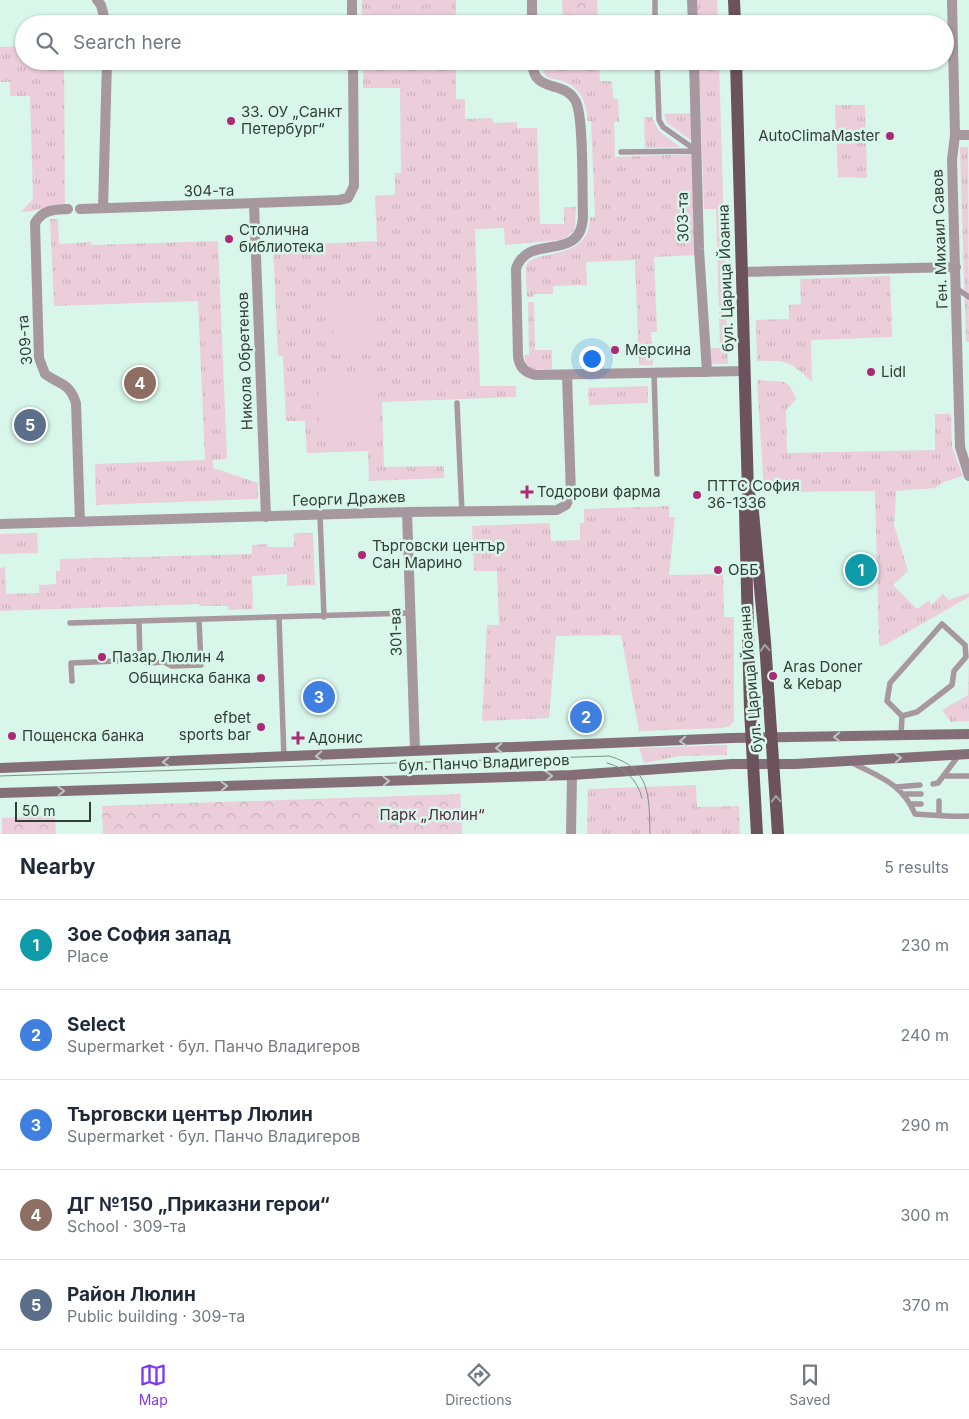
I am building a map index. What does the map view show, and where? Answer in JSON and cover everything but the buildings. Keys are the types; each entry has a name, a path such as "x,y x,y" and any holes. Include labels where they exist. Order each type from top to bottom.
{"main road":[{"path":"734,0 735,15"},
{"name":"бул. Царица Йоанна","path":"736,70 748,493 752,501 758,564 778,834"},
{"name":"бул. Царица Йоанна","path":"748,493 744,501 752,764 757,834"},
{"name":"бул. Панчо Владигеров","path":"0,768 751,738 969,734"},
{"name":"бул. Панчо Владигеров","path":"0,793 572,775 964,754"}],"street":[{"path":"97,0 102,5 104,15"},
{"path":"352,0 352,15"},
{"path":"532,0 532,15"},
{"path":"692,0 693,15"},
{"name":"Ген. Михаил Савов","path":"952,0 952,15"},
{"path":"103,208 107,70"},
{"name":"304-та","path":"80,209 339,200 351,194 354,186 353,70"},
{"path":"534,70 541,82 569,92 579,108 583,217 580,232 570,243 533,250 522,257 518,263 516,269 519,361 530,374 567,375 744,371"},
{"name":"303-та","path":"694,70 699,249 707,372"},
{"name":"Ген. Михаил Савов","path":"954,70 955,136 952,160 960,447 969,476"},
{"path":"955,136 969,135"},
{"name":"Никола Обретенов","path":"254,204 266,517"},
{"name":"309-та","path":"68,210 54,210 42,214 38,218 34,229 39,364 45,374 67,386 73,394 76,403 80,522"},
{"path":"742,272 956,268"},
{"name":"Георги Дражев","path":"0,524 407,512 551,511 566,505 571,495 567,375"},
{"name":"301-ва","path":"407,512 415,750"},
{"path":"571,834 572,775"}],"lane":[{"path":"654,0 655,15"},
{"path":"656,70 659,120 663,127 697,151"},
{"path":"621,152 697,151"},
{"path":"956,288 969,297"},
{"path":"654,373 657,474"},
{"path":"457,403 462,513"},
{"path":"320,515 324,616"},
{"path":"70,623 410,613"},
{"path":"279,618 284,758"},
{"path":"72,681 71,663 140,660 148,663 164,662 172,666 201,665 199,620"},
{"path":"139,622 140,660"},
{"path":"901,735 902,716 888,701 890,683 942,624 965,644 966,657 954,671 952,685 917,712 902,716"},
{"path":"937,785 964,754"},
{"path":"849,761 905,794 915,814 940,815 945,818 969,816"},
{"path":"943,776 969,776"},
{"path":"896,787 920,785"},
{"path":"905,794 921,794"},
{"path":"938,803 940,815"},
{"path":"911,804 921,804"}],"green space":[{"path":"362,0 456,0 456,15 362,15"},
{"path":"562,0 597,0 598,15 563,15"},
{"path":"564,0 586,0 587,15 567,15 567,8 564,8"},
{"path":"697,0 717,0 718,15 698,15"},
{"path":"15,46 15,70 64,70 65,205 21,212 33,199 30,96 10,96 10,82 0,82 0,47"},
{"path":"363,70 456,70 456,99 465,99 465,119 492,118 493,123 517,122 517,128 537,128 540,224 564,224 564,207 576,207 575,229 567,237 560,240 505,245 504,228 475,229 480,386 516,386 516,397 382,402 384,467 444,466 444,478 369,481 368,451 307,453 305,421 286,421 283,356 278,355 273,246 377,241 375,196 395,195 395,173 401,173 400,88 363,88"},
{"path":"543,70 599,70 600,81 612,81 613,99 618,99 619,122 614,122 615,157 693,154 696,255 654,257 657,332 651,332 653,365 639,365 635,260 586,262 587,285 553,286 553,294 534,294 533,297 527,297 526,267 530,261 571,249 580,242 587,232 590,217 595,217 591,121 588,121 582,98 571,85 546,76"},
{"path":"699,70 719,70 728,364 711,364 710,348 720,348 716,209 704,209"},
{"path":"835,105 865,105 867,178 838,177"},
{"path":"691,113 692,141 667,123 664,114"},
{"path":"644,117 652,117 659,131 680,147 645,148"},
{"path":"960,147 968,147 969,342 966,342"},
{"path":"50,219 58,219 59,244 91,242 92,245 218,241 227,459 213,460 213,468 258,483 258,499 96,505 95,464 205,460 198,301 54,306"},
{"path":"890,276 892,337 811,340 812,382 799,370 783,362 757,361 756,320 789,319 789,305 801,304 800,279"},
{"path":"375,301 377,353 334,355 332,303"},
{"path":"528,302 534,302 535,350 552,350 552,370 532,369 526,364 524,355 529,355"},
{"path":"377,377 380,433 320,436 318,379"},
{"path":"757,380 784,382 790,386 796,399 786,410 787,453 935,450 935,414 951,414 952,447 963,476 944,482 935,488 896,491 894,525 908,571 893,585 917,609 929,600 931,605 943,594 949,600 969,593 969,597 883,646 879,645 875,491 764,492"},
{"path":"648,386 648,403 589,405 588,388"},
{"path":"669,506 669,517 675,517 669,575 723,574 724,617 734,617 734,721 730,726 722,728 639,731 621,635 556,636 549,718 482,721 487,625 499,625 497,571 474,571 472,526 550,523 551,541 580,540 580,523 584,523 584,509"},
{"path":"37,533 38,553 0,554 0,534"},
{"path":"294,533 313,533 315,585 287,586 287,574 252,576 253,609 229,610 228,606 199,606 199,604 0,611 0,568 5,567 6,594 39,593 39,585 56,584 56,571 60,571 60,559 252,554 252,545 268,544 268,547 294,547"},
{"path":"969,661 969,721 951,722 942,710 968,695"},
{"path":"727,745 727,755 679,756 644,763 639,748"},
{"path":"696,785 697,807 739,806 740,834 587,834 588,789"},
{"name":"Парк „Люлин“","path":"460,794 462,834 103,834 102,806"},
{"path":"55,816 56,834 2,834 2,818"}],"tram line":[{"path":"0,776 609,756 623,761 633,768 645,785 648,796 650,834"},
{"path":"607,763 625,771 637,785 642,798"}],"place":[{"name":"33. ОУ „Санкт Петербург“","path":"231,121"},
{"name":"AutoClimaMaster","path":"890,136"},
{"name":"Столична библиотека","path":"229,239"},
{"name":"Мерсина","path":"615,350"},
{"name":"Lidl","path":"871,372"},
{"name":"ДГ №150 „Приказни герои“","path":"140,383"},
{"name":"Район Люлин","path":"30,425"},
{"name":"Тодорови фарма","path":"527,492"},
{"name":"ПТТС София 36-1336","path":"697,495"},
{"name":"Търговски център Сан Марино","path":"362,555"},
{"name":"ОББ","path":"718,570"},
{"name":"Зое София запад","path":"861,570"},
{"name":"Пазар Люлин 4","path":"102,657"},
{"name":"Aras Doner & Kebap","path":"773,676"},
{"name":"Общинска банка","path":"261,678"},
{"name":"Търговски център Люлин","path":"319,697"},
{"name":"Select","path":"586,717"},
{"name":"efbet sports bar","path":"261,727"},
{"name":"Пощенска банка","path":"12,736"},
{"name":"Адонис","path":"298,738"}]}
